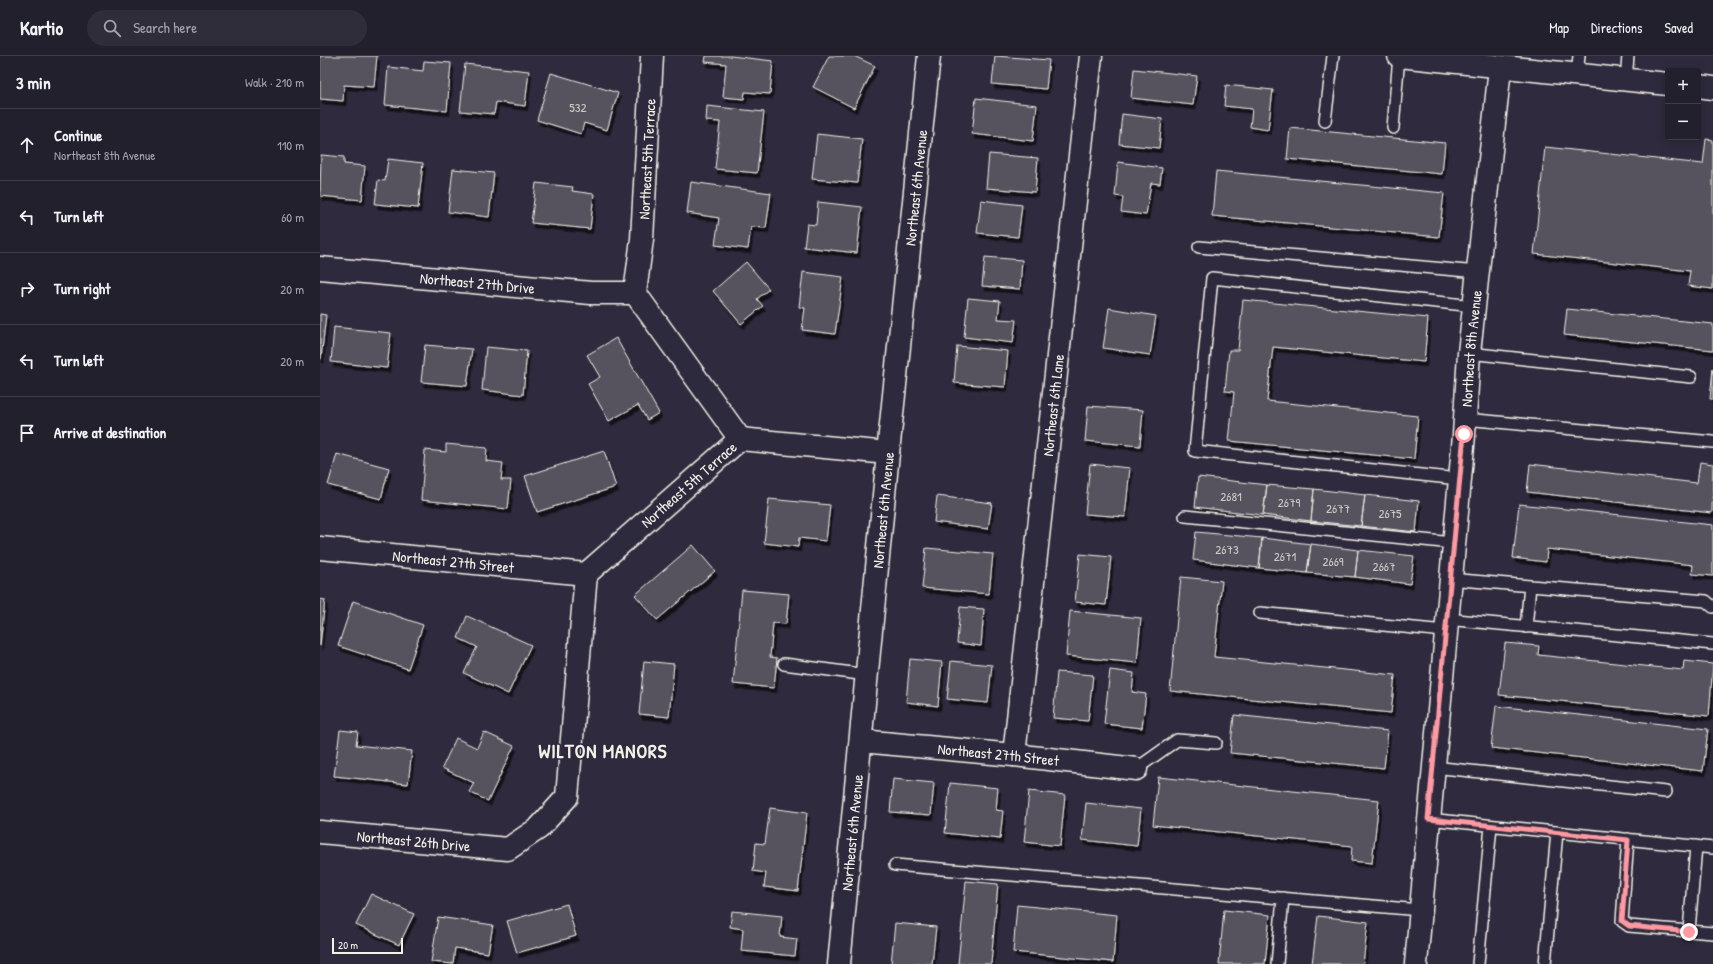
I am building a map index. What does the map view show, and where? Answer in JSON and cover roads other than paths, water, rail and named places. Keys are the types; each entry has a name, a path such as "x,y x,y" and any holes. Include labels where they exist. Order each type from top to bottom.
{"street":[{"name":"Northeast 5th Terrace","path":"586,574 740,439 635,293 642,239 652,56"},
{"name":"Northeast 6th Avenue","path":"839,964 888,453 929,56"},
{"name":"Northeast 6th Lane","path":"1014,755 1091,56"},
{"path":"1399,56 1578,66 1626,80 1665,84"},
{"name":"Northeast 8th Avenue","path":"1416,964 1449,579 1465,419 1469,353 1501,62"},
{"path":"1701,86 1713,88"},
{"name":"Northeast 27th Drive","path":"320,268 591,293 635,293"},
{"path":"740,439 888,453"},
{"name":"Northeast 27th Street","path":"320,548 586,574"},
{"name":"Northeast 26th Drive","path":"320,832 508,849 539,828 567,796 586,574"},
{"name":"Northeast 27th Street","path":"861,741 1014,755 1136,769"}],"lane":[{"path":"1325,121 1333,56"},
{"path":"1393,128 1399,56"},
{"path":"1626,80 1628,56"},
{"path":"1199,247 1478,272"},
{"path":"1459,479 1195,451 1212,278 1474,306"},
{"path":"1469,353 1692,377"},
{"path":"1465,419 1713,442"},
{"path":"1185,516 1453,543"},
{"path":"1449,579 1706,601 1713,607"},
{"path":"1526,627 1530,586"},
{"path":"1260,613 1445,625 1506,625 1713,644"},
{"path":"784,664 867,675"},
{"path":"1136,769 1177,740 1216,743"},
{"path":"1433,767 1666,792"},
{"path":"1428,819 1713,848"},
{"path":"1478,964 1491,826"},
{"path":"1545,964 1557,832"},
{"path":"1628,840 1622,921 1629,926 1713,934"},
{"path":"1689,932 1696,846"},
{"path":"895,865 1420,910"},
{"path":"1277,964 1283,898"}],"district":[{"name":"WILTON MANORS","path":"603,751"}]}
